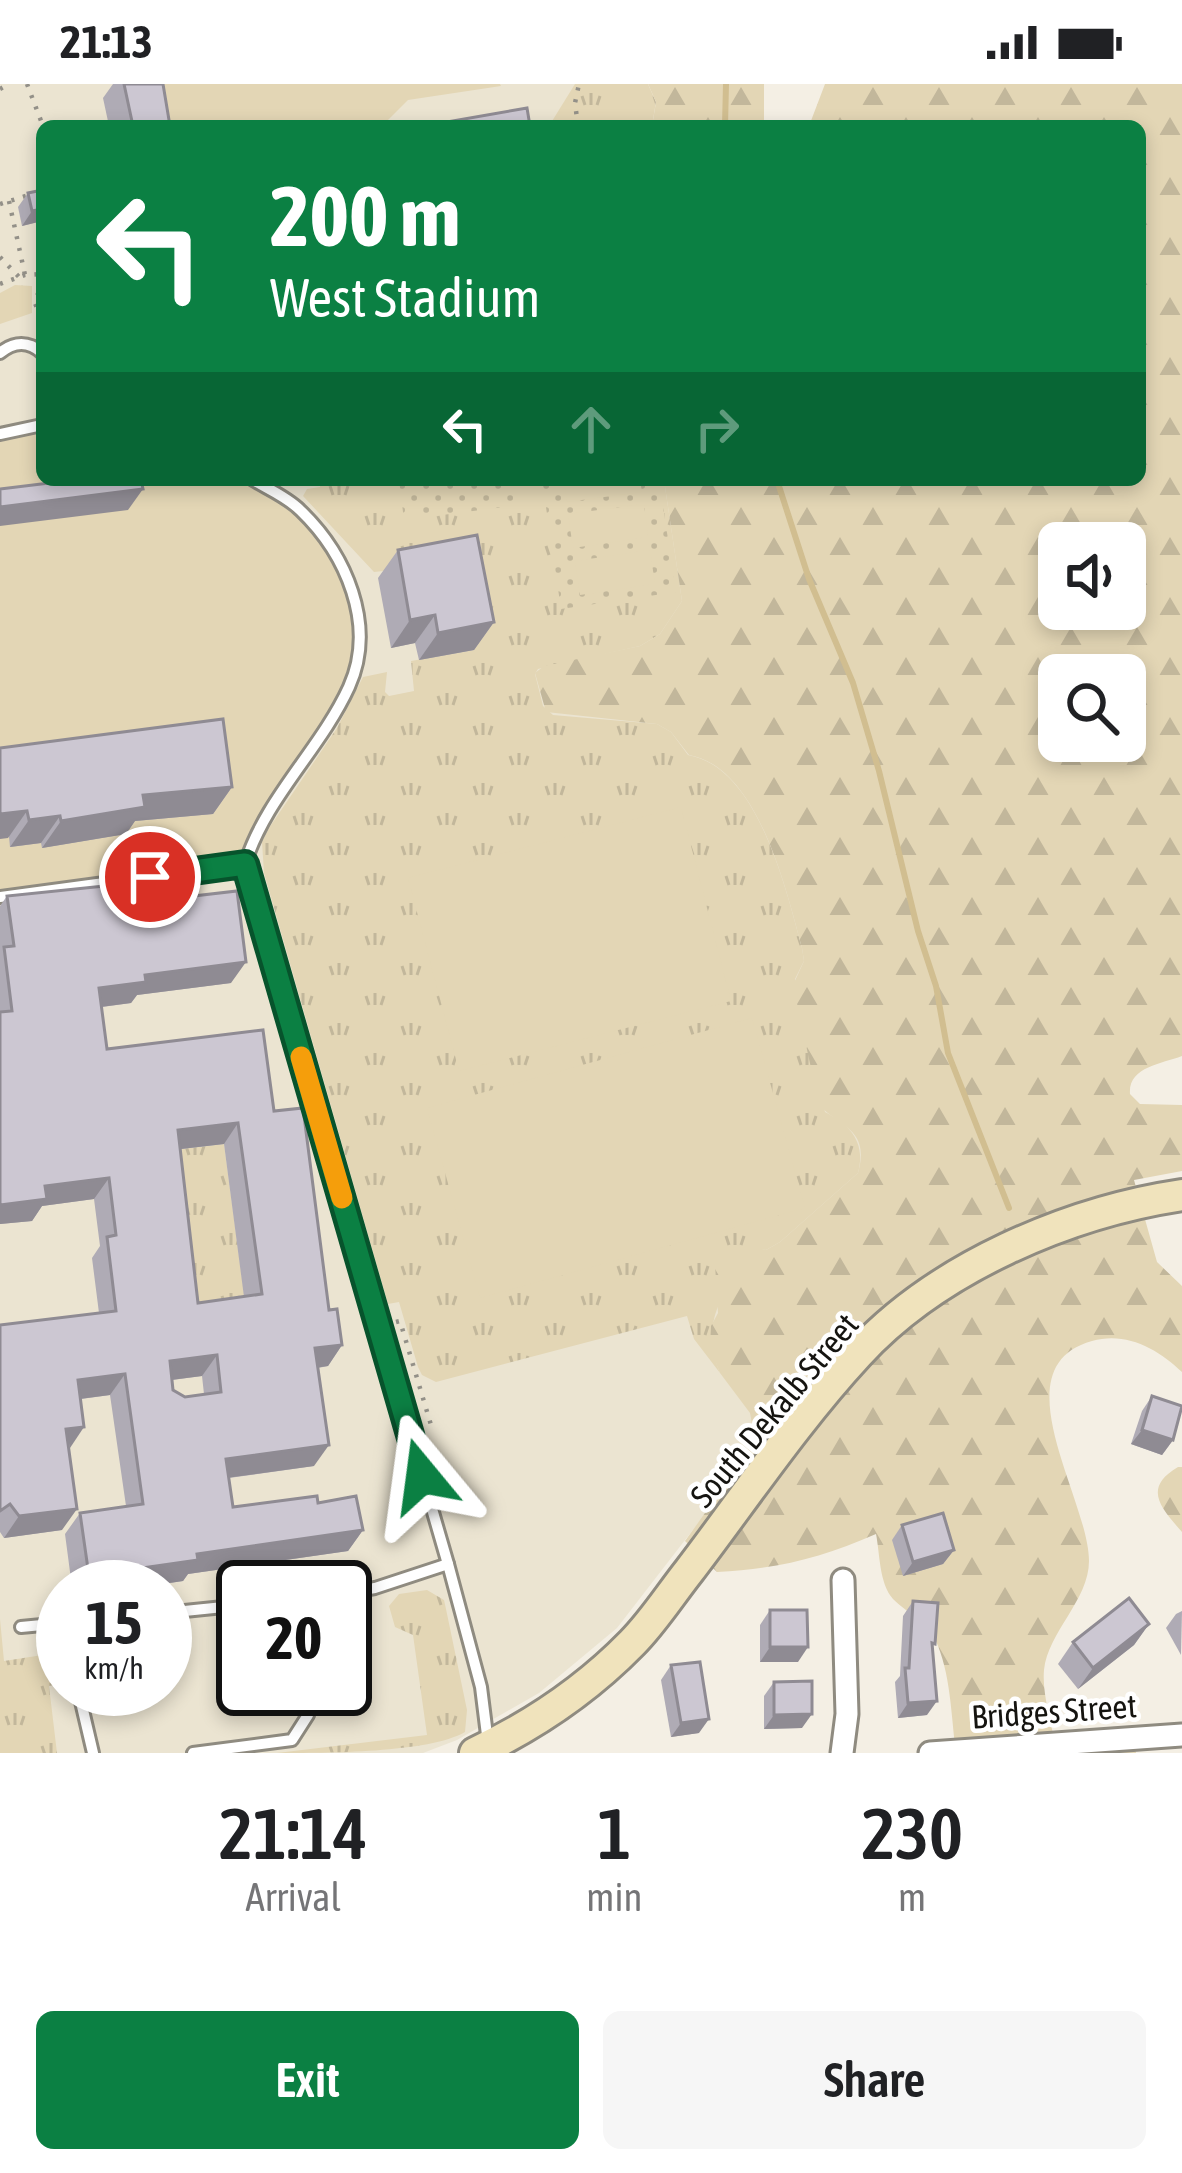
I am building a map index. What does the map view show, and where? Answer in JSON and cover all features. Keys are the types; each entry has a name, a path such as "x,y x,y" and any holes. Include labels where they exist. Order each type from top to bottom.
{"main road":[{"name":"South Dekalb Street","path":"484,1751 587,1684 635,1641 860,1352 927,1296 991,1256 1036,1237 1136,1202 1182,1195"}],"street":[{"path":"842,1753 847,1714 843,1580"},
{"name":"Bridges Street","path":"930,1753 1182,1735"}],"lane":[{"path":"0,353 15,344 36,349"},
{"path":"0,434 36,426"},
{"path":"263,486 297,506 333,548 355,596 358,656 349,687 255,831 245,864 448,1564 481,1687 484,1751"},
{"path":"0,897 245,864"},
{"path":"372,1588 448,1564"},
{"path":"21,1627 36,1626"},
{"path":"84,1716 93,1753"},
{"path":"193,1753 292,1740 307,1716"}],"path":[{"path":"0,89 9,84"},
{"path":"27,84 41,120"},
{"path":"577,120 578,84"},
{"path":"0,204 36,193"},
{"path":"9,201 22,276"},
{"path":"0,257 22,276"},
{"path":"0,284 36,277"}],"shaded area":[{"path":"0,84 648,84 651,120 36,120 36,486 712,486 923,1208 709,1509 617,1628 539,1693 457,1740 423,1753 0,1753"}],"green space":[{"path":"149,84 501,86 408,100 388,120 145,120"},
{"path":"575,84 648,84 656,102 653,120 553,120"},
{"path":"648,84 764,84 764,120 653,120 656,102"},
{"path":"825,84 1182,84 1182,1056 1140,1072 1130,1094 1140,1104 1182,1105 1182,1171 1134,1180 1157,1262 1182,1286 1182,1372 1141,1344 1117,1338 1092,1341 1065,1355 1052,1378 1050,1406 1089,1561 1083,1589 1053,1642 1044,1670 1055,1743 1133,1738 1136,1753 956,1753 940,1652 926,1627 888,1592 876,1534 799,1561 717,1572 685,1541 747,1454 753,1429 750,1413 720,1373 710,1348 711,1326 718,1313 715,1264 749,1246 766,1250 780,1242 858,1173 861,1158 857,1138 819,1105 793,985 804,961 802,948 777,864 751,806 734,782 713,764 689,755 671,732 657,724 546,712 535,673 544,666 640,646 660,634 682,601 665,486 1146,486 1146,120 811,120"},
{"path":"15,285 32,286 32,313 0,324 0,293"},
{"path":"36,426 36,486 263,486 297,506 333,547 355,596 358,656 333,712 245,864 0,897 0,434"},
{"path":"400,486 517,486 519,505 404,520"},
{"path":"543,486 660,486 676,592 561,609"},
{"path":"565,486 641,486 642,492 567,502"},
{"path":"665,486 682,601 660,634 640,646 538,669 535,674 543,706 553,715 657,724 671,732 688,755 712,764 733,782 751,806 777,864 802,948 804,961 795,979 825,1112 849,1129 860,1153 858,1173 780,1242 757,1249 725,1292 712,1336 720,1373 694,1339 687,1316 436,1382 418,1367 399,1302 388,1304 264,873 262,842 337,728 363,677 387,672 385,692 389,696 414,691 411,661 474,650 458,563 374,572 303,496 307,489"},
{"path":"644,504 648,537 573,548 568,514"},
{"path":"650,550 655,584 580,595 575,561"},
{"path":"681,807 731,1001 459,1071 408,878"},
{"path":"752,1018 805,1208 480,1298 427,1108"},
{"path":"224,1144 247,1316 183,1324 164,1151"},
{"path":"1182,1467 1182,1532 1162,1506 1158,1490"},
{"path":"427,1590 444,1600 467,1710 465,1732 403,1748 277,1753 427,1735 413,1635 395,1627 389,1606 399,1594"},
{"path":"0,1619 4,1661 36,1656 36,1716 53,1716 57,1753 0,1753"}],"building":[{"path":"124,84 163,84 169,120 132,120"},
{"path":"527,108 529,120 458,120"},
{"path":"36,191 36,210 32,211 28,193"},
{"path":"36,485 143,489 0,507 0,489"},
{"path":"477,535 494,622 438,633 435,615 410,620 398,550"},
{"path":"223,719 232,787 143,795 145,807 61,821 60,816 29,820 27,811 0,814 0,748"},
{"path":"173,879 176,898 237,891 246,962 145,975 146,982 99,988 107,1049 263,1030 274,1111 303,1108 329,1310 337,1309 342,1345 315,1348 329,1445 226,1459 233,1507 356,1496 363,1530 197,1554 198,1560 192,1561 87,1560 80,1513 143,1504 125,1374 78,1380 84,1427 66,1429 77,1509 19,1516 10,1504 0,1511 0,1325 116,1311 107,1237 116,1235 109,1178 45,1186 47,1199 0,1205 0,1012 12,1011 4,947 14,946 7,896","holes":["238,1123 262,1294 198,1303 178,1130","217,1355 221,1392 185,1397 173,1390 170,1361"]},
{"path":"1152,1396 1182,1406 1173,1440 1142,1430"},
{"path":"943,1513 954,1550 913,1562 902,1525"},
{"path":"1129,1598 1149,1624 1093,1668 1073,1642"},
{"path":"913,1601 938,1603 932,1643 937,1701 908,1703 905,1668 909,1668"},
{"path":"770,1610 807,1610 808,1647 770,1647"},
{"path":"700,1662 709,1719 681,1723 671,1665"},
{"path":"812,1681 812,1714 774,1715 774,1682"}],"waterway":[{"path":"725,120 726,84"},
{"path":"779,486 809,579 853,683 936,986 948,1053 1009,1208"}],"slow traffic":[{"path":"301,1057 342,1198"}],"route":[{"path":"150,877 245,864 422,1476"}]}
